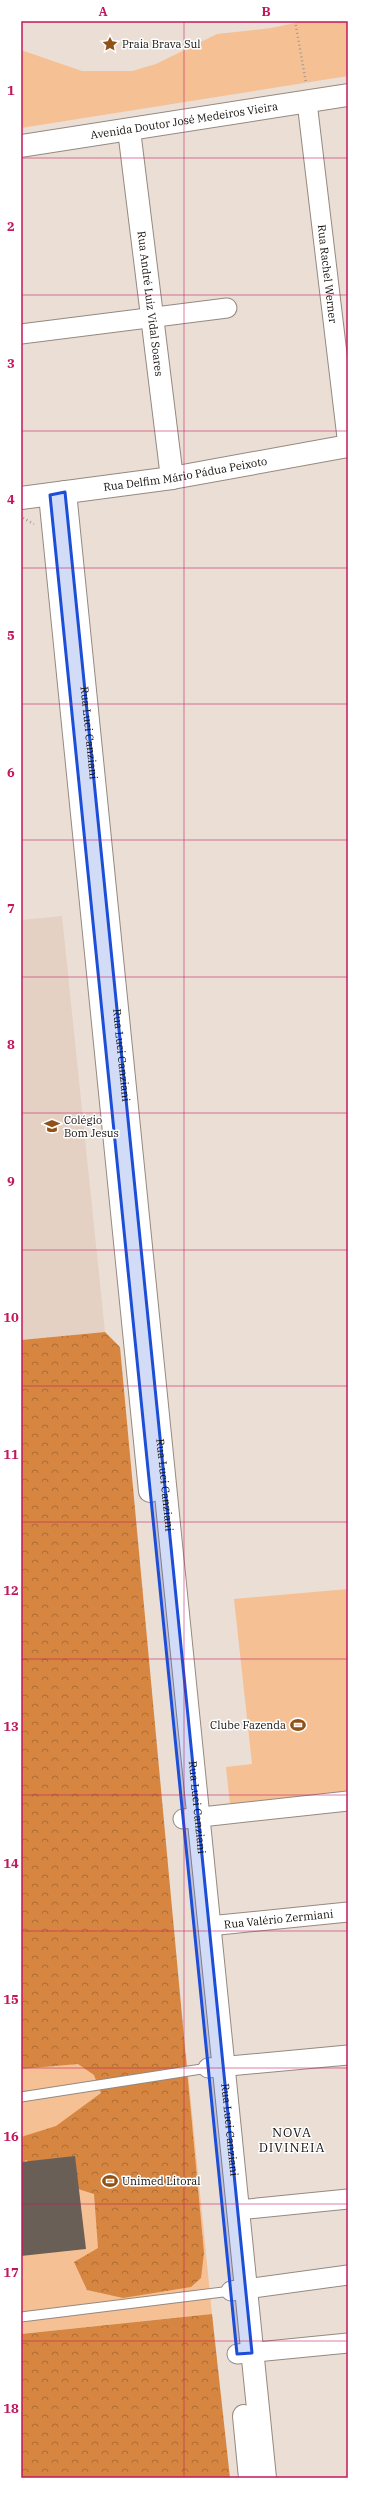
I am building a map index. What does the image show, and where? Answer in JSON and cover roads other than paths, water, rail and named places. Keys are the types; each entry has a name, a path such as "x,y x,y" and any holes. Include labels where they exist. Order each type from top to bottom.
{"main road":[{"name":"Avenida Doutor José Medeiros Vieira","path":"21,146 129,130 307,95 348,95"},
{"name":"Rua André Luiz Vidal Soares","path":"129,130 172,478"},
{"name":"Rua Delfim Mário Pádua Peixoto","path":"21,498 172,478 348,446"},
{"name":"Rua Luci Canziani","path":"57,493 238,2290 245,2353 266,2478"},
{"name":"Rua Luci Canziani","path":"191,1818 209,1926 216,2067 238,2210 238,2290"},
{"name":"Rua Luci Canziani","path":"245,2353 250,2478"}],"street":[{"name":"Rua Rachel Werner","path":"307,95 348,446"},
{"path":"21,334 226,308"},
{"path":"191,1818 348,1801"},
{"name":"Rua Valério Zermiani","path":"209,1926 348,1912"},
{"path":"216,2067 348,2055"},
{"path":"238,2210 348,2199"},
{"path":"238,2290 348,2275"},
{"path":"245,2353 348,2343"}],"lane":[{"path":"21,2097 216,2067"},
{"path":"21,2317 238,2290"}],"place":[{"name":"Praia Brava Sul","path":"110,44"},
{"name":"Colégio Bom Jesus","path":"52,1126"},
{"name":"Clube Fazenda","path":"298,1725"},
{"name":"Unimed Litoral","path":"110,2181"}],"district":[{"name":"NOVA DIVINEIA","path":"292,2140"}]}
